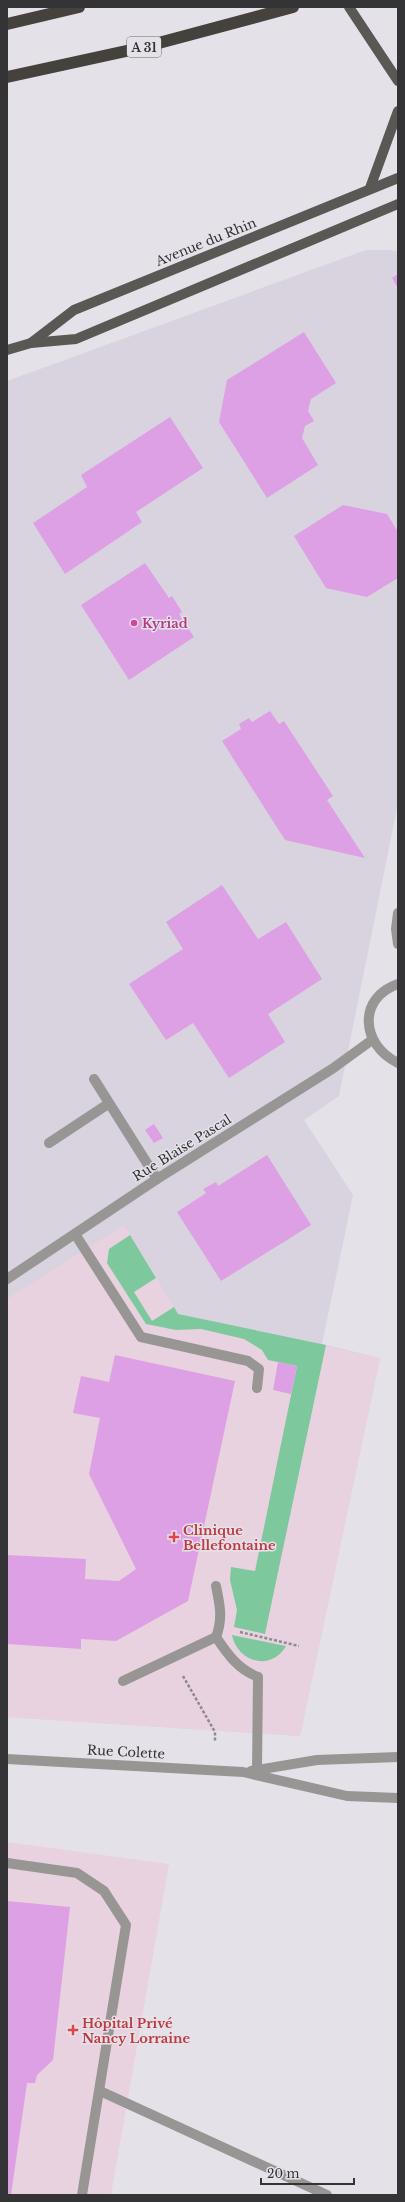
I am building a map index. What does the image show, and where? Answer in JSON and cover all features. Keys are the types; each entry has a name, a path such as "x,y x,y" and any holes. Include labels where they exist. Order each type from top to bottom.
{"highway":[{"path":"7,24 79,7"},
{"name":"A 31","path":"7,78 140,48 293,7"}],"main road":[{"path":"348,7 398,81"},
{"path":"370,188 398,110"},
{"name":"Avenue du Rhin","path":"30,343 74,310 370,188 398,178"},
{"name":"Avenue du Rhin","path":"7,350 30,343 76,339 398,204"}],"street":[{"path":"398,913 396,929 398,944"},
{"path":"398,984 381,994 373,1004 369,1016 369,1028 372,1040 387,1058 398,1063"},
{"name":"Rue Blaise Pascal","path":"7,1279 157,1179 332,1069 372,1040"},
{"path":"94,1079 108,1104 157,1179"},
{"path":"48,1143 108,1104"},
{"path":"75,1234 141,1337 248,1361 259,1369 257,1388"},
{"path":"123,1682 216,1637 220,1627 221,1610 216,1586"},
{"path":"216,1637 229,1657 246,1673 258,1677 257,1770"},
{"name":"Rue Colette","path":"243,1772 317,1760 398,1757"},
{"name":"Rue Colette","path":"7,1759 243,1772 347,1796 398,1798"},
{"path":"7,1863 77,1873 104,1891 126,1925 82,2195"},
{"path":"100,2091 327,2195"}],"path":[{"path":"220,1627 299,1646"},
{"path":"173,1658 215,1732 215,1741"}],"shaded area":[{"path":"366,250 391,250 398,252 398,803 339,1096 304,1120 353,1195 322,1344 380,1358 300,1736 7,1717 7,381"},
{"name":"Clinique Bellefontaine","path":"124,1225 178,1314 380,1358 300,1736 7,1717 7,1299"},
{"name":"Hôpital Privé Nancy Lorraine","path":"7,1842 169,1864 111,2195 7,2195"}],"green space":[{"path":"130,1235 156,1278 134,1292 152,1321 174,1307 178,1314 326,1345 265,1634 234,1627 237,1610 230,1580 231,1567 255,1571 297,1366 268,1360 262,1350 244,1339 201,1329 176,1330 146,1324 107,1263 109,1249"},
{"path":"232,1635 286,1646 280,1654 272,1659 264,1661 255,1660 240,1652"}],"building":[{"path":"398,274 398,288 392,278"},
{"path":"304,332 336,383 311,399 308,411 314,421 305,426 302,438 318,465 267,498 219,422 227,380"},
{"path":"170,417 203,468 136,512 142,522 65,574 33,523 87,487 81,475"},
{"path":"343,505 387,514 398,532 398,578 367,597 326,588 294,536"},
{"path":"145,563 169,598 172,596 182,612 179,614 194,637 129,680 81,605"},
{"path":"270,711 279,724 284,721 333,796 327,800 365,858 285,840 222,741 241,729 239,724 249,718 252,722"},
{"path":"222,885 258,939 286,922 322,979 268,1014 285,1042 229,1078 193,1023 166,1040 129,984 183,949 166,922"},
{"path":"154,1124 163,1138 154,1143 145,1130"},
{"path":"267,1155 311,1225 221,1281 177,1212 206,1193 203,1189 216,1182 218,1186"},
{"path":"115,1355 235,1381 188,1601 116,1641 81,1639 81,1649 7,1644 7,1555 86,1559 85,1579 119,1581 136,1569 89,1474 100,1418 73,1413 81,1376 109,1382"},
{"path":"278,1362 297,1366 291,1394 273,1390"},
{"path":"7,1901 70,1907 53,2060 37,2075 35,2083 27,2083 11,2195 7,2195"}],"place":[{"name":"Kyriad","path":"134,623"},
{"name":"Clinique Bellefontaine","path":"174,1537"},
{"name":"Hôpital Privé Nancy Lorraine","path":"73,2030"}]}
